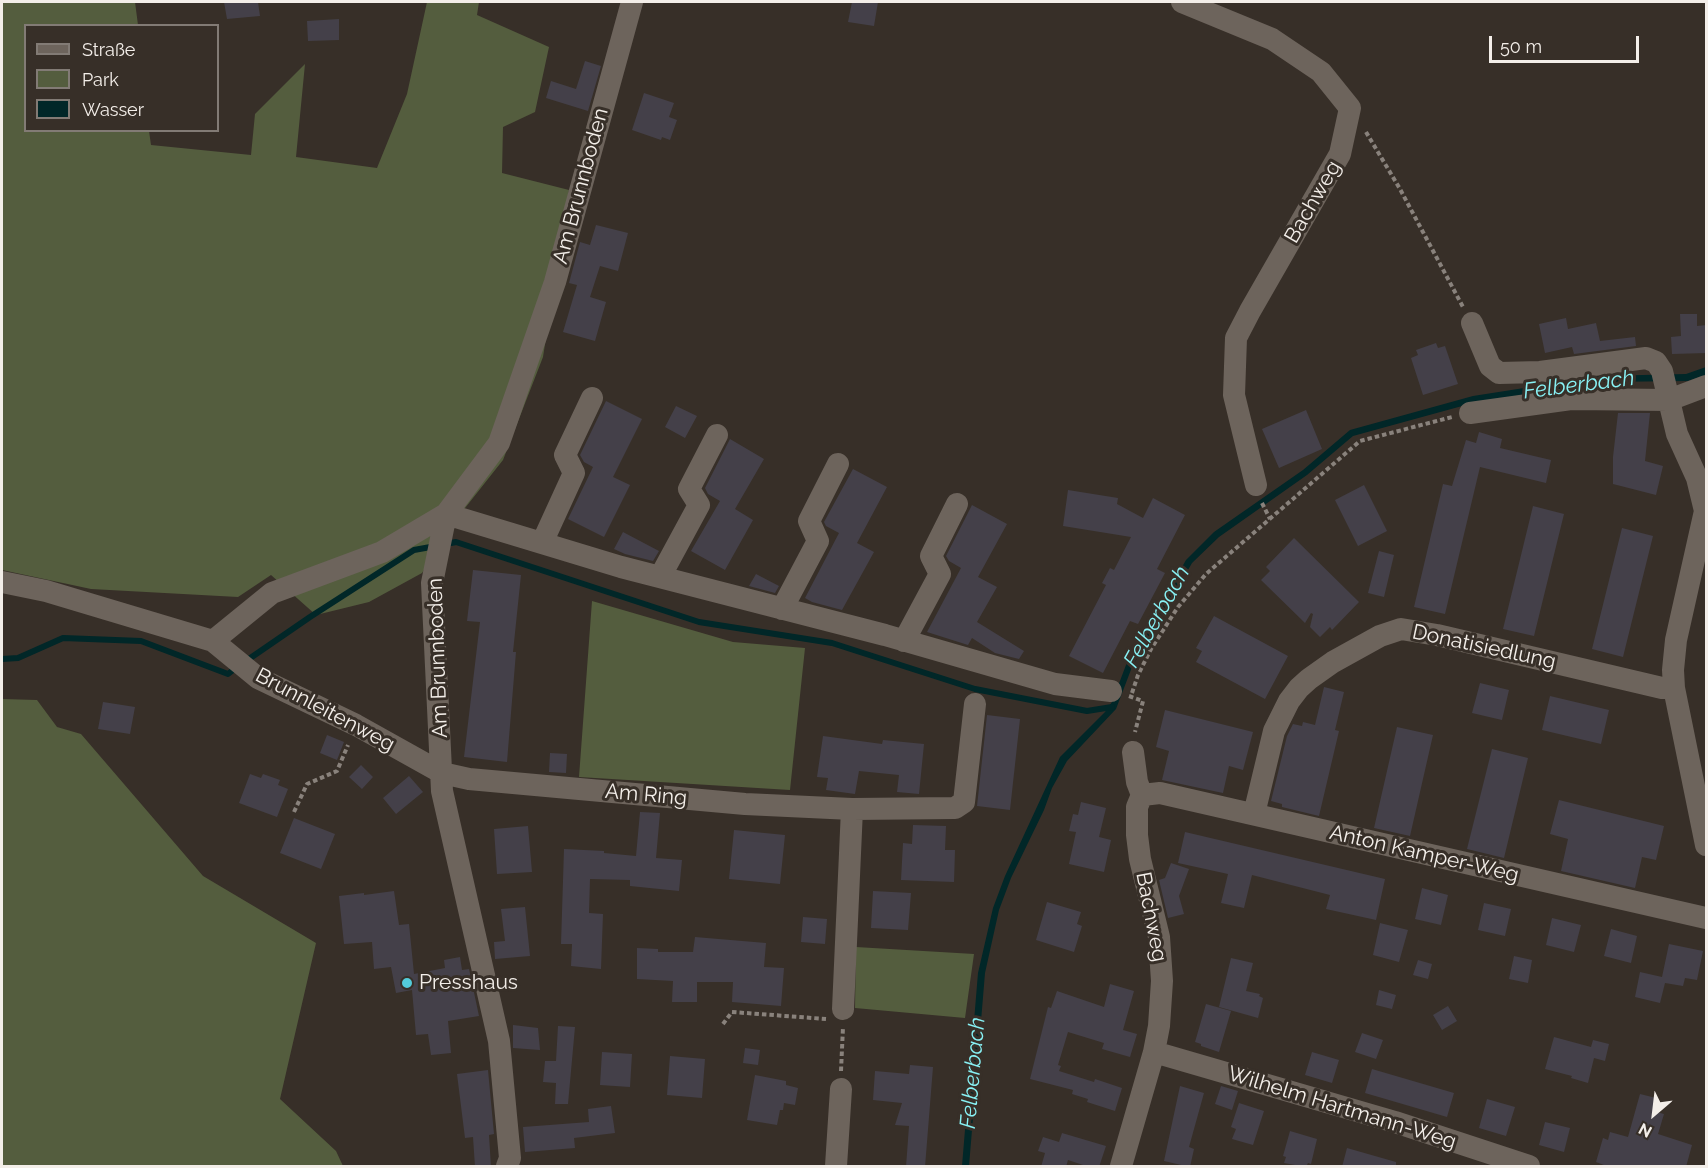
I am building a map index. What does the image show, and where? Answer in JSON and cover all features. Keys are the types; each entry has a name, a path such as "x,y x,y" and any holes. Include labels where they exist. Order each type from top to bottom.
{"street":[{"name":"Am Brunnboden","path":"514,1164 499,1041 442,791 432,584 445,523 499,444 555,282 632,2"},
{"path":"1182,2 1272,39 1321,72 1350,108"},
{"name":"Bachweg","path":"1256,485 1234,395 1236,338 1340,154 1350,108"},
{"path":"1472,323 1490,366 1499,373 1540,372 1646,358 1656,362 1665,385 1677,434 1697,478 1705,511 1676,640 1673,670 1674,688 1707,845"},
{"path":"1470,413 1665,385 1707,386"},
{"path":"542,543 574,473 565,455 592,398"},
{"path":"660,577 699,505 689,489 717,435"},
{"path":"782,609 818,541 809,521 838,464"},
{"path":"904,640 940,574 931,556 957,504"},
{"path":"213,641 272,593 382,552 445,523 542,543 660,577 904,640 1055,684 1122,694"},
{"name":"Brunnleitenweg","path":"2,582 46,591 213,641 252,673 360,727 442,773"},
{"name":"Donatisiedlung","path":"1254,814 1274,731 1289,701 1309,678 1333,662 1380,636 1401,629 1437,635 1662,688 1674,688"},
{"name":"Am Ring","path":"442,773 469,779 745,804 852,809 955,808 964,802 975,704"},
{"name":"Bachweg","path":"1121,1167 1154,1052 1161,1004 1161,951 1140,859 1137,807 1142,795 1137,782 1133,752"},
{"name":"Anton Kamper-Weg","path":"1142,795 1152,792 1160,793 1707,918"},
{"path":"843,1009 852,809"},
{"name":"Wilhelm Hartmann-Weg","path":"1154,1052 1395,1122 1529,1167"},
{"path":"836,1167 841,1089"}],"path":[{"path":"1350,108 1400,189 1472,323"},
{"path":"1133,752 1134,736 1143,701 1122,694 1138,675 1178,606 1206,574 1360,441 1470,413"},
{"path":"1264,509 1270,519"},
{"name":"Brunnleitenweg","path":"294,812 307,784 337,771 348,745"},
{"path":"723,1024 732,1012 833,1020 843,1009"},
{"path":"841,1089 843,1009"}],"green space":[{"path":"2,2 135,2 138,24 24,24 24,132 149,132 151,145 251,155 255,114 305,64 296,157 377,168 407,94 427,2 479,2 477,15 549,47 535,112 503,127 502,173 569,190 543,357 503,460 454,522 422,573 369,602 316,615 271,575 238,597 91,589 2,570"},
{"path":"592,601 733,642 805,648 790,790 579,777"},
{"path":"2,699 37,700 57,727 81,734 203,876 316,943 280,1099 336,1151 343,1166 2,1166"},
{"path":"856,947 974,954 965,1018 855,1008"}],"water":[{"name":"Felberbach","path":"1706,367 1706,375 1688,381 1601,382 1473,403 1353,436 1307,475 1219,537 1192,563 1132,667 1116,709 1067,761 1052,788 1044,810 1011,878 999,910 985,973 969,1166 962,1166 978,973 993,908 1005,876 1060,757 1112,702 1126,665 1186,560 1214,532 1303,470 1350,430 1473,396 1601,376 1686,374"}],"building":[{"path":"224,2 258,2 260,16 227,19"},
{"path":"852,2 878,2 874,26 848,22"},
{"path":"339,19 339,40 308,41 307,21"},
{"path":"585,61 601,66 588,111 546,98 551,81 576,89"},
{"path":"644,93 674,103 669,117 677,120 670,140 662,137 661,140 632,130"},
{"path":"596,225 628,233 618,271 600,266 590,297 606,302 595,341 563,332 577,285 569,283 580,242 590,245"},
{"path":"1680,314 1697,314 1697,326 1707,325 1707,353 1672,354 1671,337 1681,336"},
{"path":"1566,318 1568,329 1596,323 1600,341 1635,337 1636,346 1574,354 1572,347 1545,353 1539,324"},
{"path":"1436,343 1438,348 1445,346 1458,384 1423,395 1411,358 1418,355 1416,350"},
{"path":"606,401 642,419 613,477 630,485 604,537 568,519 593,467 584,462 580,455"},
{"path":"676,406 697,416 685,438 665,427"},
{"path":"1306,410 1322,449 1279,468 1262,429"},
{"path":"1618,413 1650,413 1645,461 1663,466 1656,495 1613,484 1613,457"},
{"path":"1479,432 1502,439 1500,448 1551,460 1546,483 1480,467 1445,614 1414,607 1443,484 1452,486 1466,440 1476,443"},
{"path":"730,439 764,459 735,509 753,520 725,570 691,551 720,501 708,494 705,488"},
{"path":"853,469 887,487 857,543 874,552 842,610 805,598 839,533 826,526 824,522"},
{"path":"1364,485 1387,531 1358,546 1335,500"},
{"path":"1068,490 1118,498 1117,504 1143,518 1153,498 1185,515 1157,569 1165,573 1138,624 1130,621 1103,673 1069,656 1106,585 1102,583 1110,568 1114,570 1131,537 1063,526"},
{"path":"972,505 1007,524 978,577 997,587 977,622 1024,651 1019,659 995,653 972,638 968,645 927,632 961,568 949,561 946,556"},
{"path":"1533,506 1564,514 1534,636 1503,629"},
{"path":"1622,528 1653,536 1623,657 1592,649"},
{"path":"623,532 659,551 653,561 614,549"},
{"path":"1294,538 1359,602 1332,630 1330,627 1320,637 1310,627 1313,614 1311,613 1305,623 1261,580 1270,571 1266,567"},
{"path":"1379,551 1394,555 1384,597 1368,593"},
{"path":"473,570 521,575 513,652 516,652 507,762 464,757 480,622 467,621"},
{"path":"756,574 779,586 775,593 749,586"},
{"path":"1214,616 1288,656 1265,699 1196,662 1202,651 1196,648"},
{"path":"1480,683 1509,690 1502,720 1472,713"},
{"path":"1324,687 1344,692 1335,730 1339,731 1319,816 1282,807 1282,804 1271,801 1287,736 1293,724 1302,726 1303,722 1315,725"},
{"path":"1550,696 1609,710 1601,744 1542,730"},
{"path":"103,702 135,707 130,734 98,729"},
{"path":"1165,710 1253,732 1243,770 1229,766 1223,793 1162,780 1169,751 1156,747"},
{"path":"987,715 1020,719 1010,810 977,806"},
{"path":"1397,727 1433,735 1410,836 1374,828"},
{"path":"327,735 344,742 337,760 320,753"},
{"path":"823,736 882,744 883,740 924,744 919,794 897,792 899,775 859,771 855,794 826,790 828,778 817,777"},
{"path":"1492,749 1528,758 1504,858 1467,849"},
{"path":"550,753 567,754 566,773 549,772"},
{"path":"361,765 373,777 362,789 349,777"},
{"path":"250,774 261,778 263,774 280,780 278,785 288,789 277,817 239,803"},
{"path":"409,776 423,792 396,814 383,798"},
{"path":"1559,800 1664,826 1656,860 1642,857 1635,888 1561,871 1568,839 1550,834"},
{"path":"1081,802 1106,808 1099,837 1111,840 1104,872 1069,864 1076,832 1069,831 1073,814 1078,815"},
{"path":"640,812 660,813 656,858 682,860 679,891 630,886 630,880 590,879 589,913 603,914 601,969 571,966 572,944 561,944 564,849 604,851 604,853 636,856"},
{"path":"294,818 335,834 321,869 280,853"},
{"path":"913,825 946,826 945,850 955,850 954,882 901,880 903,843 912,844"},
{"path":"528,826 532,872 497,874 494,829"},
{"path":"734,830 785,835 780,884 729,879"},
{"path":"1185,832 1385,879 1376,920 1326,909 1330,895 1252,875 1244,908 1221,903 1228,874 1178,863"},
{"path":"1171,863 1189,869 1179,896 1184,914 1168,918 1159,880 1165,878"},
{"path":"1422,888 1448,895 1441,925 1415,919"},
{"path":"394,891 399,925 409,924 414,974 445,968 444,960 460,957 462,970 469,969 479,1016 448,1021 451,1053 431,1055 428,1034 416,1035 412,990 396,993 391,967 374,969 372,942 344,944 339,896"},
{"path":"873,891 911,893 908,930 871,928"},
{"path":"1047,902 1081,912 1077,924 1082,926 1074,952 1036,940"},
{"path":"1484,903 1511,909 1505,936 1478,930"},
{"path":"525,907 530,956 495,959 494,942 505,941 501,909"},
{"path":"803,917 827,919 825,944 801,942"},
{"path":"1552,918 1581,925 1574,952 1546,945"},
{"path":"1380,923 1408,930 1399,962 1373,955"},
{"path":"1611,929 1637,936 1631,963 1604,956"},
{"path":"695,937 766,943 764,967 784,968 781,1006 732,1002 733,982 697,982 697,1002 672,1002 673,981 637,979 637,948 658,949 658,952 693,952"},
{"path":"1669,944 1703,951 1697,980 1685,978 1683,986 1665,983 1660,1003 1635,997 1640,972 1662,977"},
{"path":"1514,956 1532,960 1528,983 1509,979"},
{"path":"1231,958 1253,963 1246,991 1260,994 1259,996 1263,998 1258,1018 1219,1007"},
{"path":"1418,960 1432,964 1428,979 1413,975"},
{"path":"1110,984 1134,991 1123,1030 1137,1034 1130,1057 1102,1049 1104,1043 1068,1032 1058,1065 1061,1066 1059,1071 1122,1088 1115,1111 1087,1102 1088,1099 1072,1094 1073,1090 1030,1079 1048,1007 1051,1008 1057,991 1104,1007"},
{"path":"1379,990 1396,995 1392,1009 1376,1005"},
{"path":"1206,1004 1231,1011 1219,1052 1195,1042"},
{"path":"1448,1006 1457,1021 1442,1030 1433,1015"},
{"path":"513,1025 538,1028 540,1050 513,1048"},
{"path":"558,1026 575,1027 568,1104 555,1104 556,1083 543,1082 545,1061 556,1061"},
{"path":"1362,1033 1383,1040 1376,1059 1355,1052"},
{"path":"1554,1037 1591,1047 1593,1040 1609,1044 1605,1061 1594,1058 1588,1083 1545,1069"},
{"path":"745,1048 760,1050 758,1065 743,1063"},
{"path":"602,1052 632,1054 630,1087 600,1085"},
{"path":"1312,1052 1339,1060 1332,1083 1305,1075"},
{"path":"670,1056 705,1059 702,1098 667,1095"},
{"path":"910,1065 933,1067 925,1167 906,1167 909,1126 895,1125 902,1103 873,1100 875,1071 909,1074"},
{"path":"1372,1069 1454,1093 1447,1117 1365,1093"},
{"path":"488,1070 494,1134 489,1135 491,1167 475,1167 473,1137 465,1138 457,1074"},
{"path":"755,1075 786,1081 786,1085 798,1088 795,1105 784,1103 777,1125 747,1120"},
{"path":"1180,1086 1204,1093 1189,1147 1194,1149 1190,1167 1164,1161"},
{"path":"1221,1086 1238,1091 1232,1110 1215,1104"},
{"path":"1640,1094 1656,1098 1653,1111 1664,1114 1658,1134 1692,1145 1686,1167 1609,1167 1596,1162 1603,1138 1608,1140 1610,1132 1628,1137"},
{"path":"1487,1099 1515,1107 1506,1136 1479,1128"},
{"path":"1239,1103 1264,1111 1253,1145 1232,1139 1236,1129 1231,1127"},
{"path":"611,1106 615,1133 574,1138 575,1148 525,1152 523,1127 589,1122 588,1109"},
{"path":"1545,1122 1570,1128 1564,1152 1539,1145"},
{"path":"1290,1131 1317,1139 1311,1164 1308,1163 1306,1167 1284,1163 1286,1157 1283,1156"},
{"path":"1062,1133 1106,1146 1099,1167 1089,1167 1068,1160 1066,1167 1041,1167 1045,1153 1038,1151 1043,1137 1059,1142"},
{"path":"1347,1148 1396,1162 1396,1167 1342,1167"}],"waterway":[{"path":"446,544 456,542 699,622 832,643 975,689 1087,711 1112,707"},
{"path":"246,661 414,550 436,546"},
{"path":"2,659 18,658 63,638 141,641 228,674 237,667"}],"place":[{"name":"Presshaus","path":"407,983"}]}
